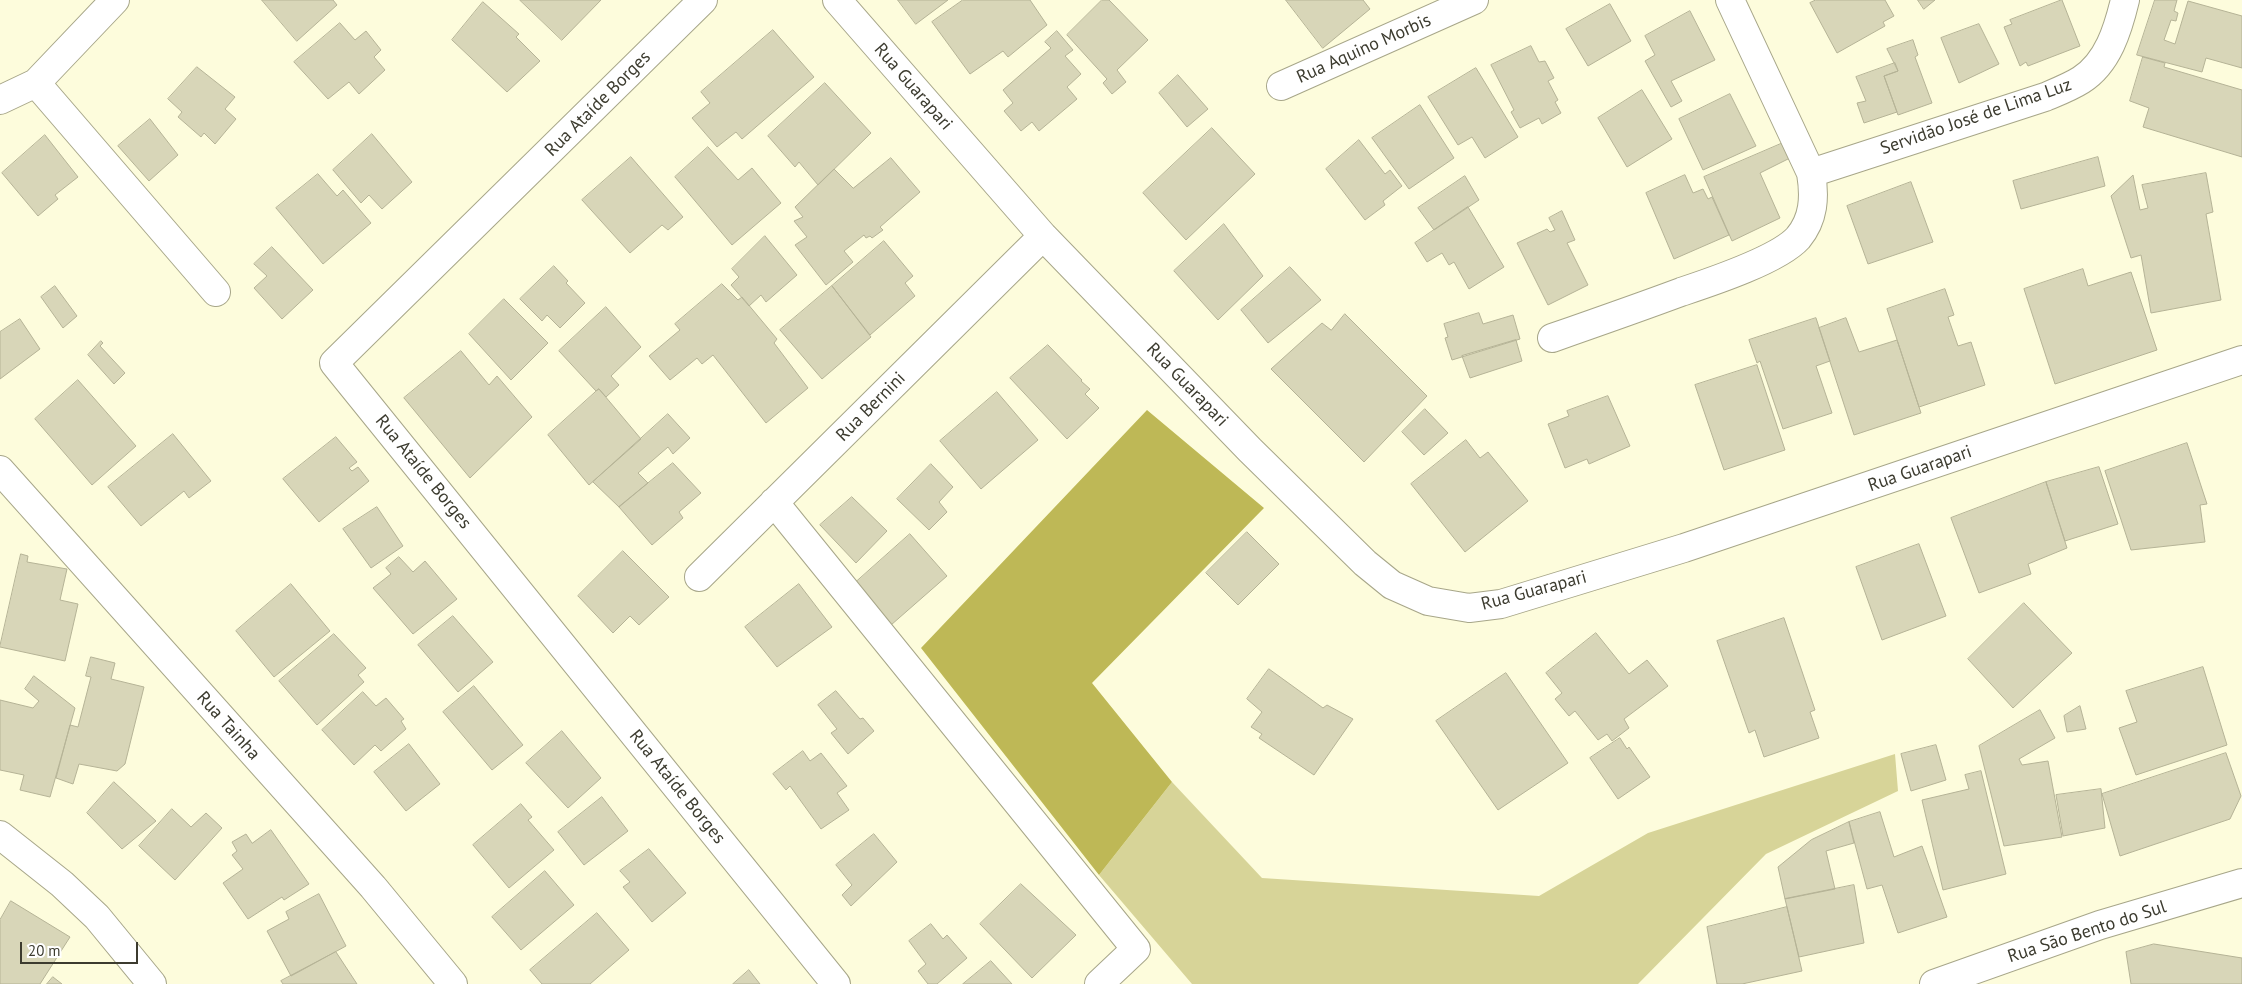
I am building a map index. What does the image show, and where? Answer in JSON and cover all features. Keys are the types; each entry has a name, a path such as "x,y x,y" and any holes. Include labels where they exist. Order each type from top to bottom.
{"street":[{"path":"0,100 36,83 115,0"},
{"name":"Rua Ataíde Borges","path":"703,0 334,363 836,984"},
{"name":"Rua Guarapari","path":"837,0 1043,236 1250,450 1365,562 1392,585 1428,601 1469,608 1501,604 1684,548 2242,360"},
{"name":"Rua Aquino Morbis","path":"1281,86 1429,9 1474,0"},
{"path":"1552,338 1728,276 1797,240 1806,227 1813,208 1814,188 1811,173 1730,0"},
{"name":"Servidão José de Lima Luz","path":"1811,173 2045,97 2081,80 2094,69 2104,56 2118,28 2125,0"},
{"path":"36,83 216,292"},
{"name":"Rua Bernini","path":"698,577 1043,236"},
{"name":"Rua Tainha","path":"0,470 373,887 453,984"},
{"path":"774,502 1136,949 1099,984"},
{"path":"0,835 62,884 97,917 152,984"},
{"name":"Rua São Bento do Sul","path":"1934,984 2100,925 2242,883"}],"shaded area":[{"path":"1147,410 1264,508 1092,683 1172,782 1099,875 921,648"},
{"path":"1895,754 1898,791 1766,854 1638,984 1192,984 1099,875 1172,782 1262,878 1539,896 1648,833"}],"building":[{"path":"262,0 333,0 337,5 297,41"},
{"path":"520,0 601,0 562,40"},
{"path":"898,0 948,0 916,24"},
{"path":"963,0 1030,0 1047,25 1008,57 1003,51 970,74 932,22"},
{"path":"1102,0 1109,0 1148,40 1117,70 1126,82 1112,94 1103,83 1107,79 1067,35"},
{"path":"1286,0 1363,0 1370,9 1323,48"},
{"path":"1816,0 1885,0 1894,16 1883,22 1885,26 1837,53 1810,3"},
{"path":"1918,0 1935,0 1924,9"},
{"path":"2062,0 2080,46 2028,66 2026,62 2020,66 2004,27 2012,24 2010,20"},
{"path":"2155,0 2177,0 2174,11 2178,13 2176,21 2171,20 2164,40 2175,44 2188,1 2242,16 2242,68 2206,58 2202,72 2137,55"},
{"path":"483,2 519,34 516,37 540,61 507,92 452,40"},
{"path":"1610,4 1631,41 1588,66 1566,29"},
{"path":"1690,11 1715,60 1671,81 1682,101 1671,107 1645,61 1655,55 1645,36"},
{"path":"340,23 355,40 366,31 381,50 374,57 385,70 359,94 349,82 328,99 294,62"},
{"path":"1979,24 1999,64 1959,83 1941,38"},
{"path":"773,30 814,77 742,139 736,132 717,147 692,118 710,103 701,92"},
{"path":"1057,31 1073,50 1065,56 1081,74 1067,87 1077,99 1039,131 1032,122 1021,131 1004,111 1013,103 1003,90 1051,48 1045,42"},
{"path":"1913,40 1918,55 1915,57 1932,103 1898,115 1884,76 1898,71 1887,49"},
{"path":"1531,46 1539,62 1545,61 1554,78 1548,81 1558,100 1555,102 1561,113 1542,124 1539,118 1520,128 1511,112 1514,110 1491,65"},
{"path":"2143,57 2165,63 2164,67 2242,90 2242,157 2143,127 2149,108 2130,101"},
{"path":"1895,63 1898,71 1884,76 1897,112 1864,123 1857,103 1866,101 1856,77"},
{"path":"197,67 235,97 225,109 236,119 215,144 204,133 201,137 178,117 182,112 168,99"},
{"path":"1476,68 1518,137 1485,158 1472,137 1458,145 1428,97"},
{"path":"1178,75 1208,109 1187,127 1159,93"},
{"path":"825,83 871,133 818,185 799,162 795,167 768,136"},
{"path":"1642,90 1672,139 1627,167 1598,118"},
{"path":"1730,94 1756,146 1703,170 1679,119"},
{"path":"1420,105 1454,158 1409,189 1372,138"},
{"path":"150,119 178,155 149,181 118,146"},
{"path":"1212,128 1255,174 1186,240 1143,193"},
{"path":"372,134 412,182 382,209 369,195 361,203 333,170"},
{"path":"45,135 78,177 55,195 58,199 38,216 2,173"},
{"path":"1359,140 1385,174 1390,170 1402,186 1383,201 1385,205 1365,220 1326,169"},
{"path":"1783,143 1790,158 1760,173 1780,218 1732,241 1704,177"},
{"path":"708,147 738,180 752,168 781,203 732,245 675,177"},
{"path":"631,157 683,217 668,230 662,225 630,253 582,200"},
{"path":"2098,157 2105,186 2021,209 2013,181"},
{"path":"891,158 920,192 880,227 883,230 872,238 870,236 866,238 864,235 844,251 853,262 826,285 795,245 807,237 794,221 803,217 795,207 834,169 853,188"},
{"path":"2206,173 2213,212 2206,214 2221,300 2151,313 2141,255 2131,258 2111,196 2133,175 2140,210 2148,208 2142,185"},
{"path":"318,174 337,196 343,190 371,223 323,264 276,208"},
{"path":"1685,175 1693,193 1703,189 1708,199 1712,197 1729,235 1674,259 1646,193"},
{"path":"1465,176 1479,200 1434,230 1418,208"},
{"path":"1911,182 1933,242 1868,264 1847,206"},
{"path":"1468,207 1504,267 1469,289 1454,262 1449,265 1442,253 1427,262 1415,243"},
{"path":"1562,211 1575,240 1567,243 1588,285 1548,305 1517,243 1547,229 1550,232 1555,230 1549,218"},
{"path":"1224,224 1263,276 1218,320 1174,271"},
{"path":"765,236 797,275 766,302 761,295 749,306 731,285 739,277 732,269"},
{"path":"884,241 913,276 905,283 915,296 870,335 832,286"},
{"path":"272,247 313,290 282,319 254,288 267,276 254,264"},
{"path":"554,266 568,281 566,283 585,303 560,328 547,315 542,321 520,299"},
{"path":"1290,267 1321,300 1268,343 1241,310"},
{"path":"2083,269 2088,286 2131,272 2157,350 2055,384 2024,289"},
{"path":"722,284 738,300 742,297 777,339 774,343 808,388 766,423 713,355 702,364 697,358 670,380 649,356 680,330 675,324"},
{"path":"55,286 77,316 63,328 41,297"},
{"path":"832,286 871,337 822,379 780,330"},
{"path":"1945,289 1954,315 1948,317 1958,346 1971,342 1985,385 1919,407 1887,309"},
{"path":"504,299 548,343 511,380 469,334"},
{"path":"606,307 641,347 611,376 619,385 606,397 599,389 596,391 559,351"},
{"path":"1479,313 1483,324 1513,315 1520,339 1452,360 1445,338 1448,337 1444,324"},
{"path":"1345,314 1427,396 1364,462 1271,369 1322,323 1331,330"},
{"path":"1816,318 1830,361 1816,366 1832,413 1783,429 1760,361 1757,363 1749,340"},
{"path":"1846,318 1859,352 1897,340 1921,413 1854,435 1819,328"},
{"path":"20,319 40,349 0,379 0,332"},
{"path":"1516,340 1522,361 1470,378 1462,356"},
{"path":"101,341 103,343 100,346 125,373 114,384 88,355"},
{"path":"1048,345 1090,389 1085,394 1099,408 1067,439 1010,378"},
{"path":"461,351 489,385 497,376 532,417 470,478 404,398"},
{"path":"1757,365 1785,450 1724,470 1695,385"},
{"path":"78,380 136,446 92,485 35,419"},
{"path":"599,389 641,439 589,485 548,435"},
{"path":"997,392 1038,440 981,489 940,441"},
{"path":"1608,396 1630,446 1589,464 1587,459 1565,468 1548,424 1569,416 1567,411"},
{"path":"1425,409 1448,433 1424,455 1402,432"},
{"path":"668,414 690,438 673,454 668,447 638,473 648,483 619,507 593,482"},
{"path":"173,434 211,481 189,498 184,491 141,526 108,487"},
{"path":"336,437 357,462 349,468 352,471 358,467 369,481 319,522 283,479"},
{"path":"1466,440 1480,458 1488,452 1528,501 1465,552 1411,484"},
{"path":"2187,443 2207,504 2200,505 2205,542 2131,550 2105,471"},
{"path":"673,463 701,493 679,512 683,518 652,545 619,507"},
{"path":"931,464 953,487 939,502 947,512 929,530 897,499"},
{"path":"2099,467 2118,524 2065,541 2046,482"},
{"path":"2046,482 2067,548 2028,564 2031,574 1979,593 1951,518"},
{"path":"852,497 887,531 856,563 820,525"},
{"path":"377,507 403,546 371,568 343,529"},
{"path":"1247,532 1279,564 1238,605 1206,573"},
{"path":"910,534 947,576 891,625 855,583"},
{"path":"1919,544 1946,616 1882,640 1856,567"},
{"path":"623,551 669,597 639,625 630,616 613,633 578,596"},
{"path":"21,554 28,556 27,562 67,569 60,600 78,604 65,661 0,647"},
{"path":"399,557 413,572 425,561 457,599 413,634 373,588 391,574 386,568"},
{"path":"291,584 330,631 274,677 236,631"},
{"path":"799,584 832,627 777,667 745,627"},
{"path":"2024,603 2072,653 2013,708 1968,659"},
{"path":"453,616 493,662 458,692 418,645"},
{"path":"1784,618 1815,710 1810,712 1819,738 1764,757 1755,730 1749,733 1717,641"},
{"path":"1596,633 1629,674 1647,660 1668,686 1624,719 1629,728 1612,741 1607,734 1598,740 1575,711 1569,716 1555,699 1562,693 1546,673"},
{"path":"334,634 366,668 358,675 364,682 317,725 279,681"},
{"path":"91,657 115,663 111,679 144,687 125,764 117,771 79,764 73,784 56,778 70,725 78,727 91,677 86,676"},
{"path":"2203,667 2227,745 2136,775 2119,728 2137,722 2126,691"},
{"path":"1269,669 1323,708 1327,705 1353,719 1314,775 1259,738 1262,734 1251,727 1262,712 1247,699"},
{"path":"1506,673 1568,763 1498,810 1436,721"},
{"path":"34,676 75,708 50,797 20,790 24,775 0,770 0,700 33,708 39,701 25,689"},
{"path":"474,686 523,745 492,770 443,712"},
{"path":"836,691 860,719 863,718 874,731 848,754 831,733 837,729 818,705"},
{"path":"363,692 376,706 386,698 404,719 401,721 406,729 381,751 375,745 354,765 322,730"},
{"path":"2080,706 2086,729 2067,732 2064,716"},
{"path":"2040,710 2055,738 2019,759 2022,765 2048,761 2062,837 2004,846 1979,746"},
{"path":"562,731 601,778 568,808 526,763"},
{"path":"1620,738 1627,749 1629,747 1650,777 1618,799 1590,758"},
{"path":"409,744 440,784 406,811 374,772"},
{"path":"1936,745 1946,780 1911,791 1901,754"},
{"path":"803,751 810,761 821,753 847,786 837,793 849,810 821,829 790,786 786,790 773,774"},
{"path":"2226,753 2241,796 2230,819 2120,856 2102,794"},
{"path":"1981,771 2006,874 1943,890 1922,800 1969,789 1965,775"},
{"path":"114,782 156,821 122,849 87,813"},
{"path":"2101,789 2105,828 2063,836 2056,795"},
{"path":"602,797 628,831 584,865 558,832"},
{"path":"521,804 532,817 528,820 554,850 509,888 473,845"},
{"path":"172,809 191,827 206,813 222,828 175,880 139,846"},
{"path":"1880,812 1894,857 1922,846 1947,917 1898,933 1882,885 1867,889 1849,822"},
{"path":"1849,822 1854,843 1826,851 1835,889 1785,899 1778,867 1811,840"},
{"path":"271,830 309,884 284,900 282,897 248,919 223,883 243,869 232,855 237,851 232,842 246,834 252,843"},
{"path":"874,834 897,862 851,906 842,895 852,885 836,865"},
{"path":"649,849 686,893 652,922 623,887 630,882 620,871"},
{"path":"545,871 574,905 521,950 492,917"},
{"path":"1021,884 1076,935 1032,978 980,924"},
{"path":"1854,885 1864,943 1799,957 1785,899"},
{"path":"319,894 346,946 291,976 267,931 289,919 286,912"},
{"path":"11,901 70,937 40,984 0,984 0,920"},
{"path":"1787,907 1802,971 1742,984 1717,984 1707,927"},
{"path":"597,913 629,950 590,984 542,984 530,970"},
{"path":"931,924 943,939 947,935 967,958 937,984 928,984 918,971 926,964 909,941"},
{"path":"2154,944 2242,958 2242,984 2131,984 2126,952"},
{"path":"336,952 357,984 283,984 281,981"},
{"path":"991,961 1012,984 963,984"},
{"path":"749,970 760,984 733,984"},
{"path":"53,977 62,984 47,984"}]}
